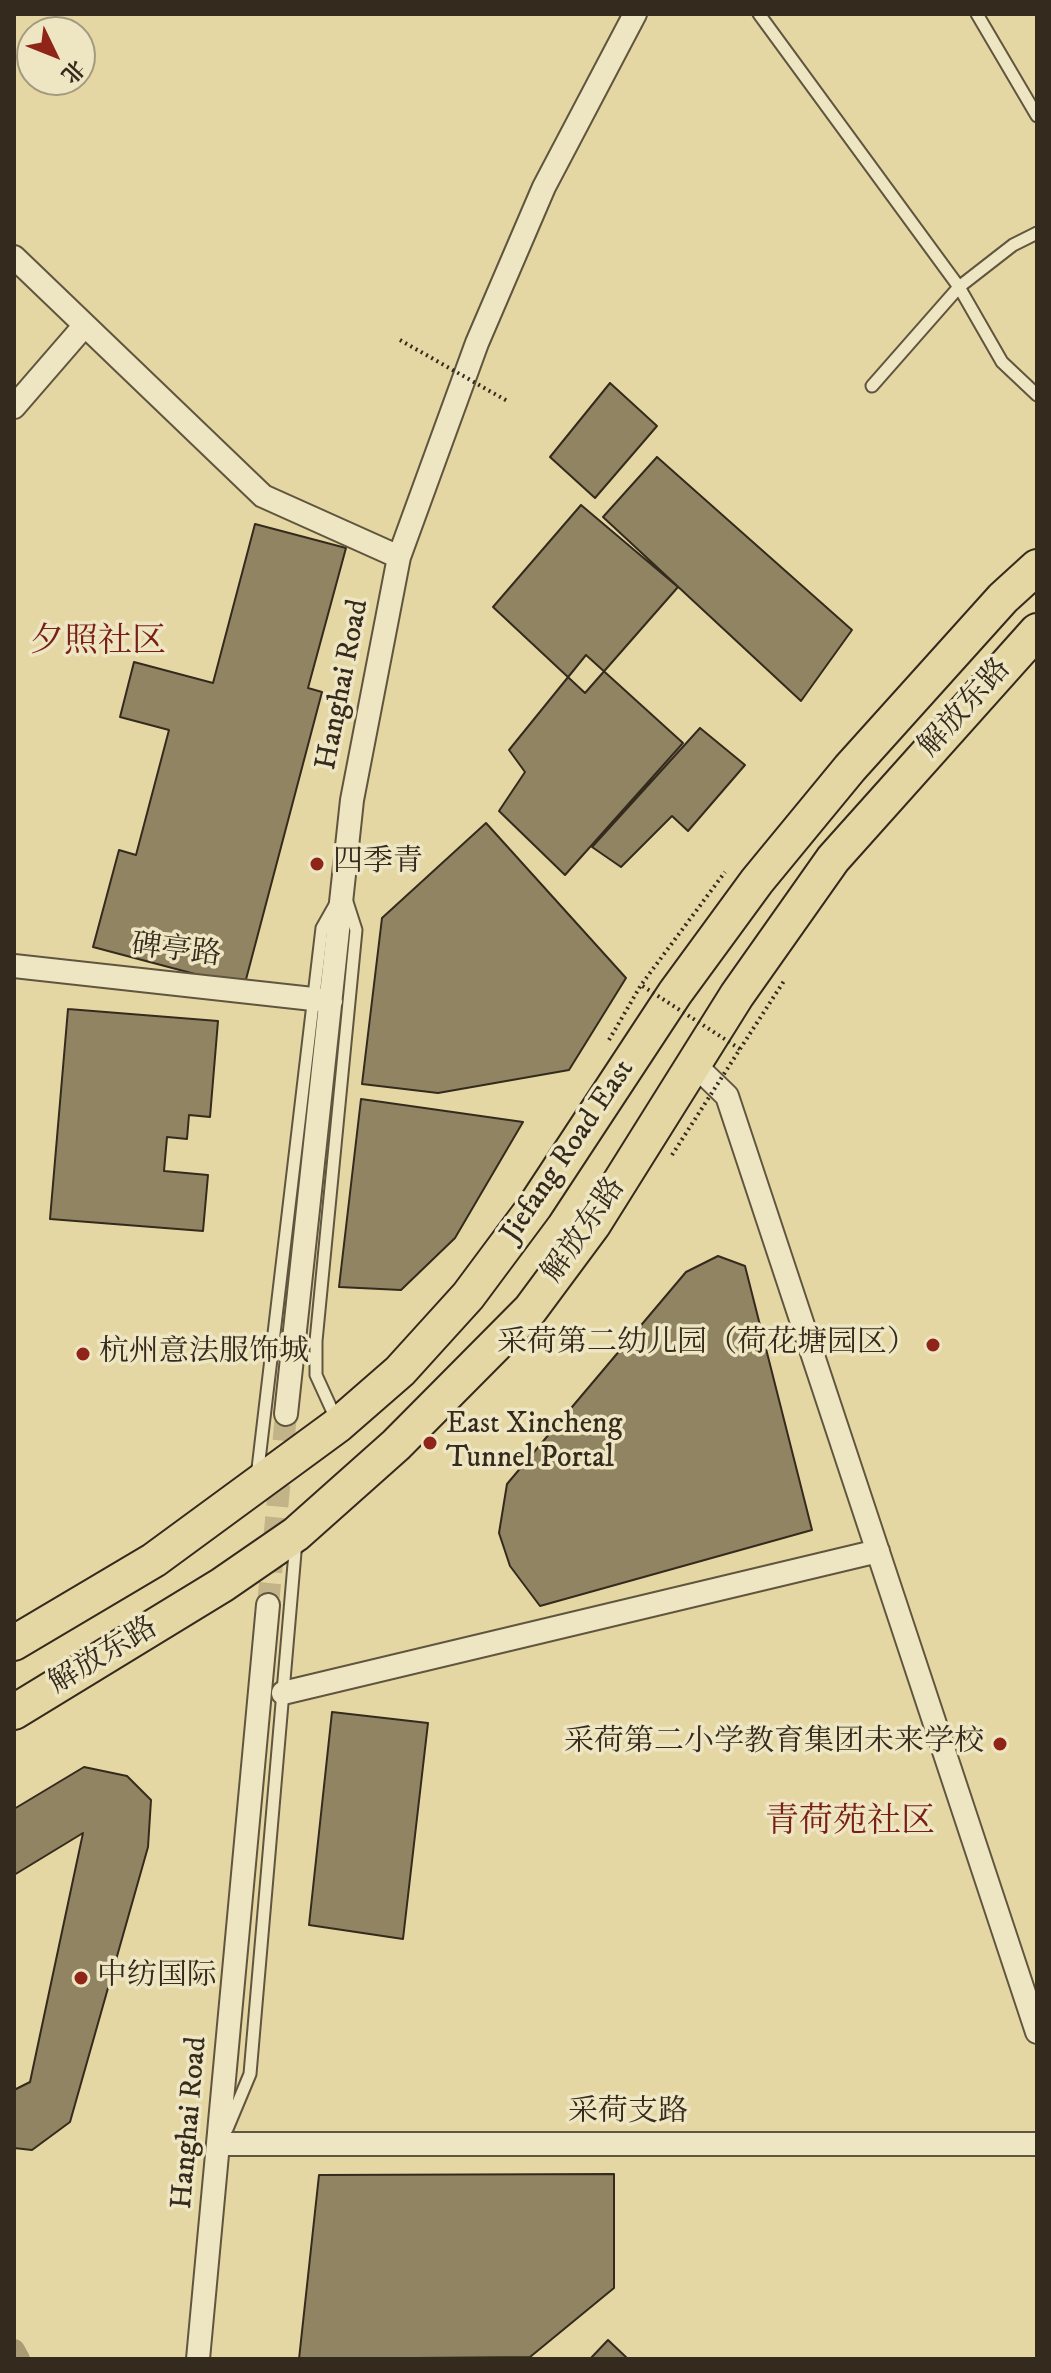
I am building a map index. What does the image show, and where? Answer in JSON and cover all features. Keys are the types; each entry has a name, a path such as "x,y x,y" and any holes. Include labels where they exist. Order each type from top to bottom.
{"main road":[{"name":"Jiefang Road East","path":"14,1643 154,1560 338,1425 400,1371 468,1296 535,1206 675,993 757,881 850,768 1003,598 1037,567"},
{"name":"解放东路","path":"14,1712 222,1585 296,1534 396,1445 530,1310 593,1225 737,995 833,859 1037,631"}],"street":[{"name":"Hanghai Road","path":"286,1414 322,1000 342,891 352,800 399,557 477,343 538,202 635,14"},
{"path":"14,257 263,496 399,557"},
{"path":"14,407 85,325"},
{"name":"碑亭路","path":"14,966 322,1000"},
{"path":"694,1064 727,1096 1037,2032"},
{"path":"283,1693 878,1551"},
{"name":"Hanghai Road","path":"198,2359 268,1605"},
{"name":"采荷支路","path":"220,2144 1037,2144"}],"lane":[{"path":"977,14 1037,116"},
{"path":"766,16 959,287 1002,362 1037,395"},
{"path":"872,386 959,287 1013,245 1037,233"},
{"path":"338,1425 316,1375 316,1341 356,930 342,891"},
{"path":"256,1487 322,1000"},
{"path":"220,2144 250,2074 296,1534"}],"path":[{"path":"400,340 509,402"},
{"path":"609,1040 641,985 725,872"},
{"path":"672,1155 784,981"},
{"path":"641,985 740,1049"}],"building":[{"path":"610,383 657,426 595,498 550,457"},
{"path":"657,457 852,630 801,701 603,517"},
{"path":"581,505 678,587 585,693 493,607"},
{"path":"255,524 346,548 308,688 322,692 244,987 93,947 119,850 136,855 169,730 120,717 134,662 213,683"},
{"path":"586,655 683,743 565,875 499,811 525,772 509,750"},
{"path":"700,728 745,765 688,831 672,816 621,867 592,847"},
{"path":"486,823 626,978 569,1070 438,1093 362,1084 382,918"},
{"path":"68,1009 218,1021 210,1117 189,1115 187,1139 167,1137 164,1171 208,1175 203,1231 50,1219"},
{"path":"361,1099 523,1122 455,1238 401,1290 339,1287"},
{"path":"718,1256 745,1266 812,1530 540,1606 510,1566 499,1533 507,1484 686,1272"},
{"path":"332,1712 428,1723 403,1939 309,1925"},
{"name":"中纺国际","path":"84,1767 127,1776 151,1800 148,1847 70,2122 32,2150 14,2148 14,2090 30,2082 83,1833 14,1875 14,1809"},
{"path":"614,2174 614,2288 530,2357 299,2359 319,2175"},
{"path":"608,2340 628,2359 590,2359"}],"waterway":[{"path":"14,2350 19,2359"}],"tunnel":[{"path":"268,1605 286,1414"}],"place":[{"name":"四季青","path":"317,864"},
{"name":"采荷第二幼儿园（荷花塘园区）","path":"933,1345"},
{"name":"杭州意法服饰城","path":"83,1354"},
{"name":"East Xincheng Tunnel Portal","path":"430,1443"},
{"name":"采荷第二小学教育集团未来学校","path":"1000,1744"},
{"name":"中纺国际","path":"81,1978"}],"district":[{"name":"夕照社区","path":"98,644"},
{"name":"青荷苑社区","path":"850,1824"}]}
